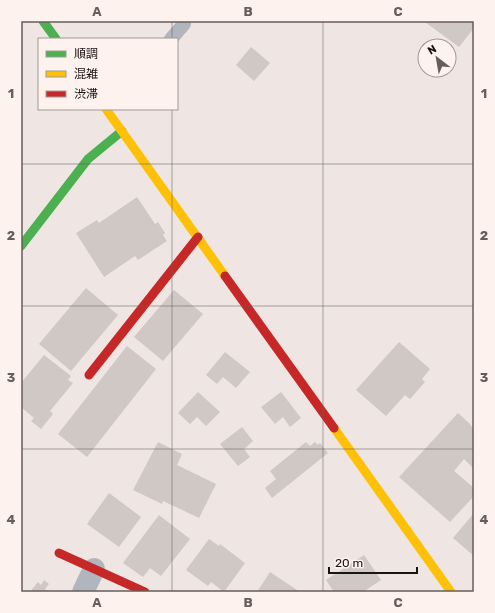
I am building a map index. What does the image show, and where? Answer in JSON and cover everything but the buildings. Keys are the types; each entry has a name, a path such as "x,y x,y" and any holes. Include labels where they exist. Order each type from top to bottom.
{"street":[{"path":"43,21 55,38"},
{"path":"109,110 122,131 451,592"},
{"path":"21,246 88,159 122,131"},
{"path":"89,375 198,237"},
{"path":"59,553 145,592"},
{"path":"83,592 94,569"}],"lane":[{"path":"172,38 184,24"}],"traffic: fast":[{"path":"43,21 55,38"},
{"path":"21,246 88,159 122,131"}],"traffic: slow":[{"path":"107,110 225,276"},
{"path":"334,428 451,592"}],"traffic: jam":[{"path":"89,375 198,237"},
{"path":"225,276 334,428"},
{"path":"59,553 145,592"}]}
